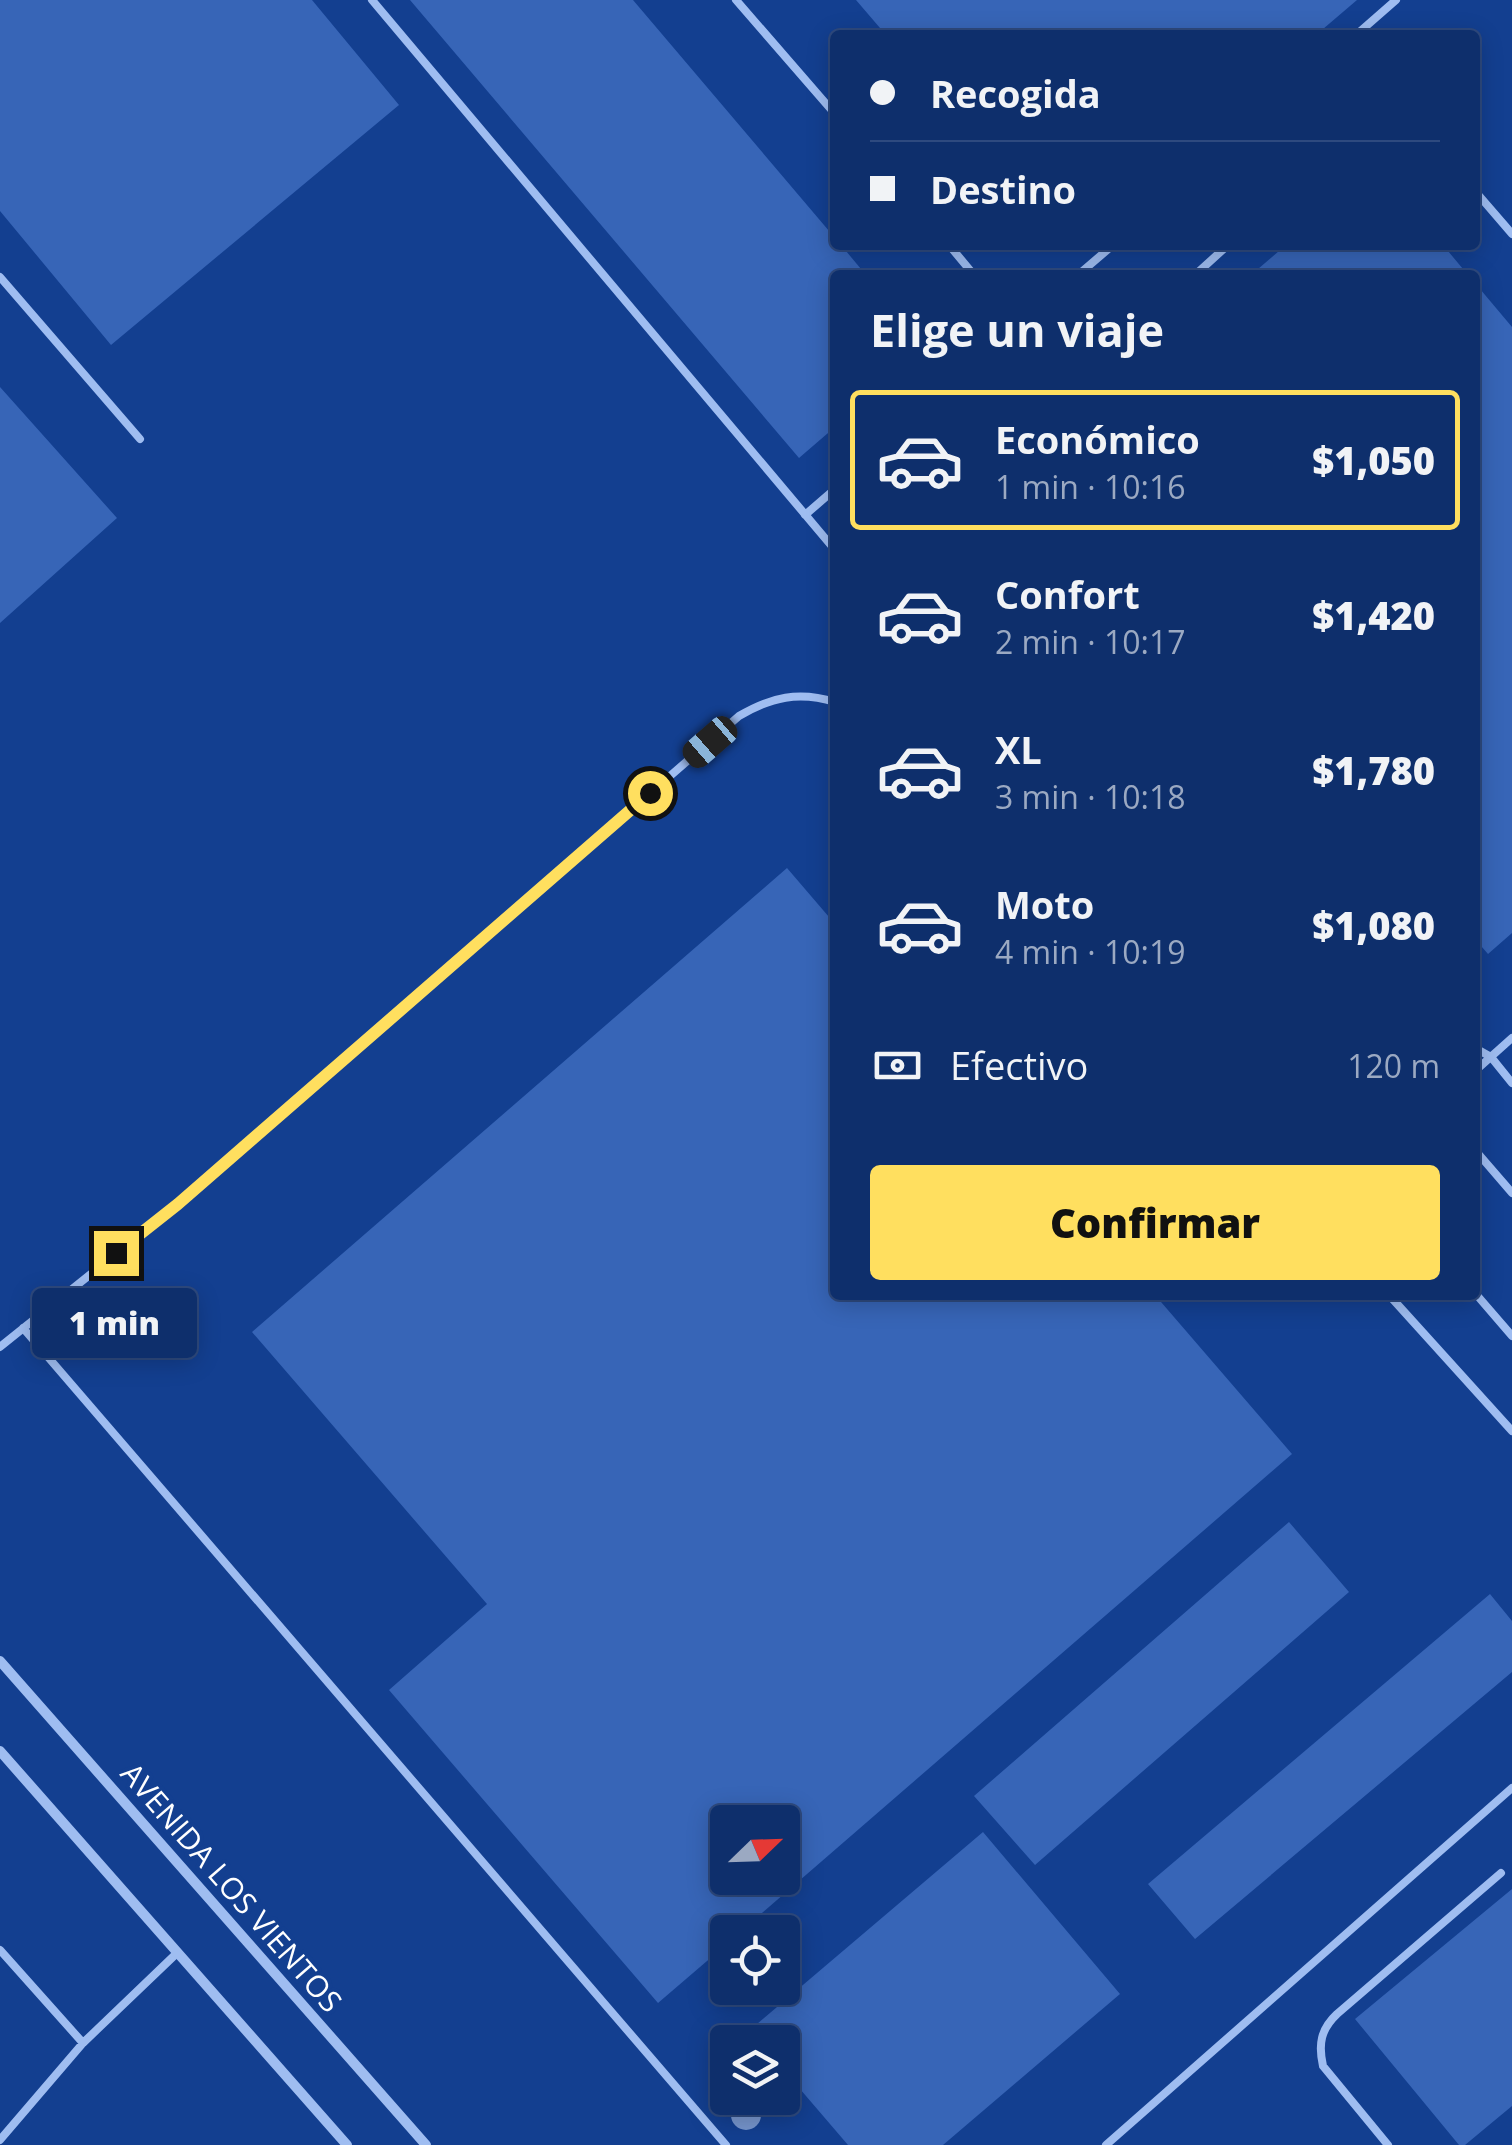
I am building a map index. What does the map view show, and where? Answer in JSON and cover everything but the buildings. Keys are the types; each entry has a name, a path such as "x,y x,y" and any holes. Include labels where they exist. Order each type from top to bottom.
{"street":[{"name":"AVENIDA LOS VIENTOS","path":"0,1661 426,2145"},
{"path":"0,1751 347,2145"}],"lane":[{"path":"372,0 830,544"},
{"path":"736,0 830,108"},
{"path":"1362,30 1396,0"},
{"path":"1480,197 1512,234"},
{"path":"952,250 970,270"},
{"path":"1084,270 1107,250"},
{"path":"1200,270 1222,250"},
{"path":"0,277 140,439"},
{"path":"805,515 830,493"},
{"path":"0,1347 178,1204 739,716 774,699 793,696 830,701"},
{"path":"1480,1067 1512,1038"},
{"path":"1480,1051 1491,1057 1512,1082"},
{"path":"1480,1156 1512,1192"},
{"path":"1394,1300 1512,1431"},
{"path":"1480,1300 1512,1336"},
{"path":"23,1328 726,2145"},
{"path":"1106,2145 1512,1788"},
{"path":"1388,2145 1323,2066 1320,2053 1324,2030 1501,1873"},
{"path":"0,1950 82,2043"},
{"path":"0,2140 82,2043 177,1953"}],"route":[{"path":"116,1253 178,1204 650,793"}]}
